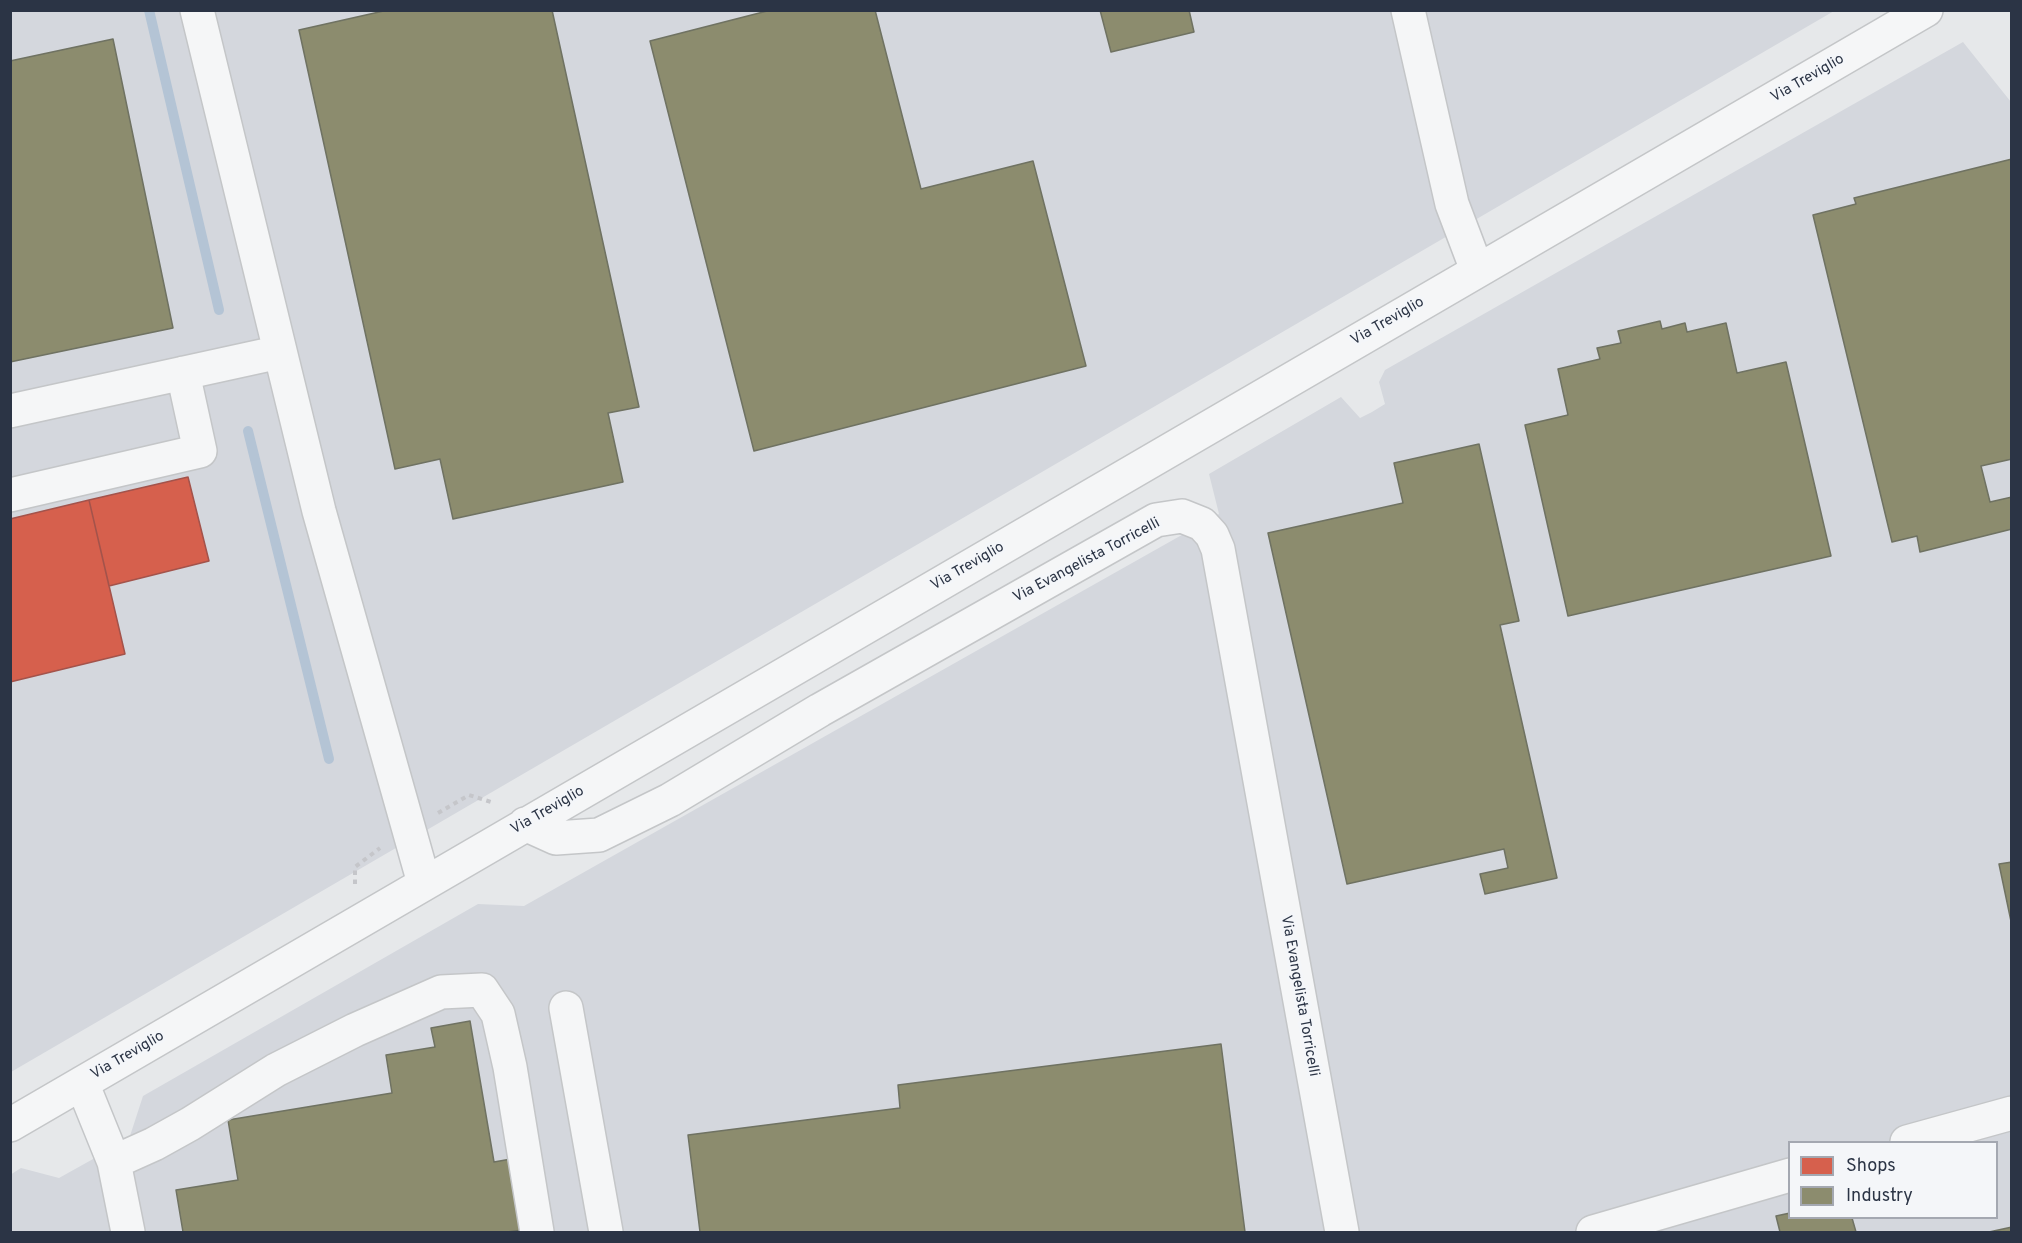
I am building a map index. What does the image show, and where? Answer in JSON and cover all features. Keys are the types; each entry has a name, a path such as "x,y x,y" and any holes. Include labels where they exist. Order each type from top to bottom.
{"street":[{"path":"197,10 318,511 424,883"},
{"path":"1408,10 1452,204 1477,270"},
{"name":"Via Treviglio","path":"10,1125 1926,10"},
{"path":"10,411 280,352"},
{"path":"10,495 200,451 183,373"},
{"name":"Via Evangelista Torricelli","path":"525,824 556,838 599,835 670,800 820,710 1156,520 1182,516 1202,524 1212,535 1218,549 1342,1233"},
{"path":"114,1162 154,1144 276,1070 355,1030 441,992 482,990 498,1014 510,1067 537,1233"},
{"path":"566,1008 606,1233"},
{"path":"82,1083 114,1162 128,1233"},
{"path":"1914,1141 2012,1113"},
{"path":"1593,1233 1788,1176"}],"shaded area":[{"path":"11,11 1834,11 11,1072"},
{"path":"1963,42 2011,102 2011,1232 11,1232 10,1175 21,1168 59,1178 129,1139 143,1096 478,904 524,906 1219,514 1209,474 1341,397 1360,418 1372,412 1385,404 1379,382 1385,370"}],"building: Shops":[{"path":"188,477 209,561 109,586 89,500"},
{"path":"89,500 125,654 10,682 10,519"}],"building: Industry":[{"path":"388,10 552,10 639,407 608,413 623,482 453,519 440,459 395,469 299,30"},
{"path":"771,10 875,10 921,189 1033,161 1086,366 754,451 650,41"},
{"path":"1100,10 1189,10 1194,32 1111,52"},
{"path":"113,39 173,328 10,362 10,61"},
{"path":"2012,159 2012,459 1981,466 1990,502 2012,497 2012,529 1920,552 1917,536 1892,542 1813,215 1856,204 1854,198"},
{"path":"1660,321 1662,329 1685,323 1687,332 1726,323 1737,373 1786,362 1831,556 1568,616 1525,425 1568,415 1558,369 1600,359 1597,348 1621,343 1618,331"},
{"path":"1479,444 1519,621 1500,625 1557,878 1485,894 1480,874 1508,868 1504,849 1347,884 1268,533 1403,503 1394,463"},
{"path":"2012,862 2012,926 1999,864"},
{"path":"470,1021 494,1162 511,1159 523,1230 507,1232 183,1232 176,1190 238,1180 228,1120 392,1093 386,1055 435,1047 431,1028"},
{"path":"1221,1044 1245,1232 700,1232 688,1135 900,1108 898,1085"},
{"path":"1788,1213 1788,1219 1852,1219 1856,1232 1780,1232 1776,1216"},
{"path":"2012,1227 2012,1232 1989,1232"}],"waterway":[{"path":"149,10 219,310"},
{"path":"248,431 329,759"}]}
